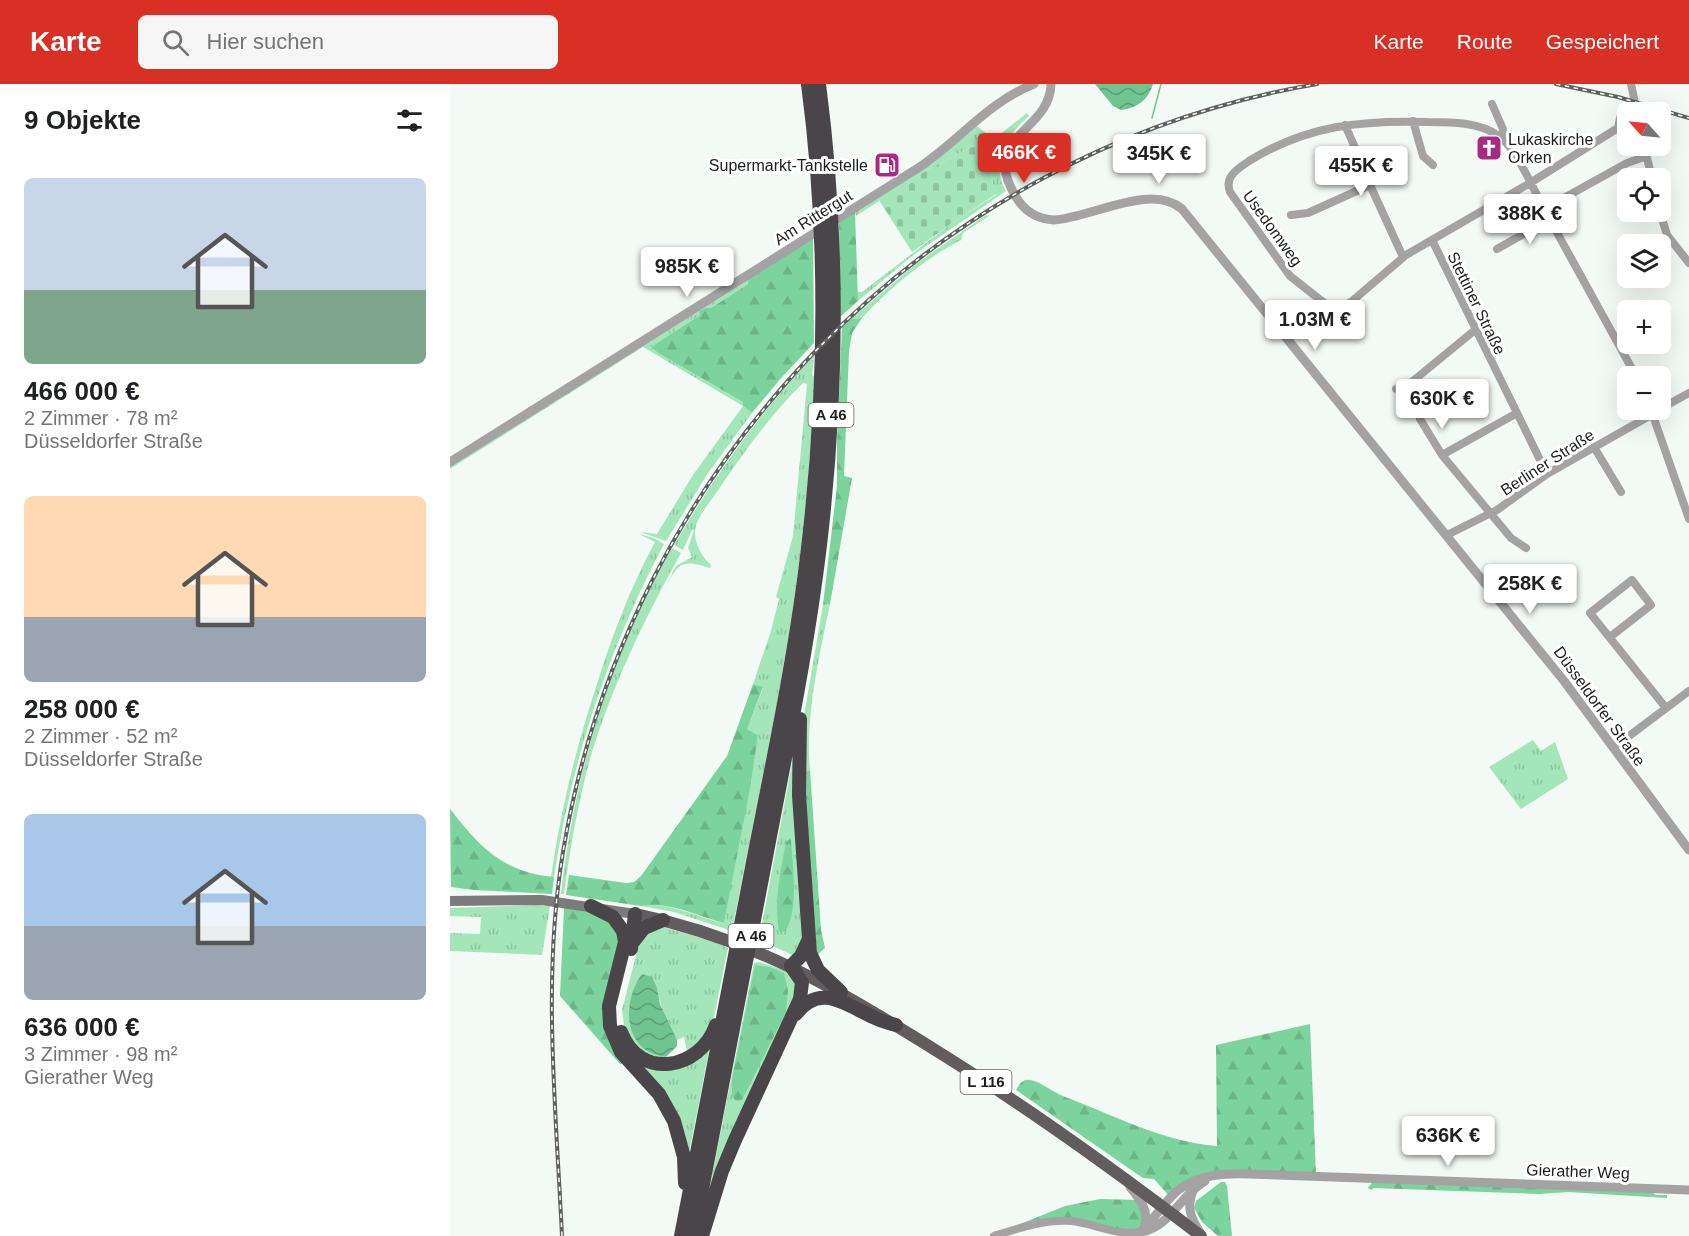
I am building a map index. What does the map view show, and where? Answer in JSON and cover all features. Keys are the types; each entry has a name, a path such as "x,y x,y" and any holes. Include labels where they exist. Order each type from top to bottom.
{"highway":[{"name":"A 46","path":"685,1236 731,974 781,717 801,596 815,481 821,367 821,250 808,84"},
{"name":"A 46","path":"685,1236 807,636 826,483 834,311 831,205 819,84"},
{"path":"807,636 799,721 798,776 808,936 813,962 841,992"},
{"path":"591,906 616,919 628,943 618,1023 629,1047 652,1062 668,1064 684,1061 693,1057 705,1046 716,1026 731,974"},
{"path":"635,914 610,998 610,1026 621,1052 659,1094 679,1135 685,1172 680,1216 685,1236"},
{"path":"628,943 642,929 663,920"},
{"path":"702,1236 722,1171 799,1002 803,987 801,978 791,966 802,954 808,936"},
{"path":"788,1026 807,1003 826,998 840,1000 876,1019 896,1025"}],"main road":[{"name":"L 116","path":"450,901 513,899 549,901 635,914 714,935 791,966 841,992 1005,1094 1202,1236"}],"street":[{"name":"Am Rittergut","path":"450,462 918,168 944,150 998,103 1034,84"},
{"name":"Düsseldorfer Straße","path":"1051,84 1049,99 1044,110 1017,136 1007,156 1005,168 1007,178 1023,207 1038,218 1057,220 1148,199 1162,199 1179,206 1564,681 1689,850"},
{"path":"1631,84 1635,102"},
{"path":"1491,104 1503,129 1502,138"},
{"path":"1617,130 1530,183 1403,257 1345,125 1384,121 1470,125 1489,130 1502,138 1511,149 1530,183 1544,209 1550,219 1631,366"},
{"path":"1413,122 1423,156 1433,165"},
{"name":"Usedomweg","path":"1345,125 1313,131 1289,140 1251,160 1230,178 1228,185 1230,192 1285,269 1297,282 1325,304 1337,308 1344,307 1403,257"},
{"path":"1544,209 1624,164 1647,156 1650,168"},
{"path":"1291,215 1308,213 1370,186"},
{"path":"1497,249 1550,219"},
{"path":"1663,222 1667,235 1689,263"},
{"name":"Stettiner Straße","path":"1432,240 1547,474"},
{"path":"1396,389 1408,386 1475,330"},
{"name":"Berliner Straße","path":"1671,402 1689,393"},
{"path":"1442,455 1517,413"},
{"path":"1420,419 1442,455 1511,538 1526,548"},
{"name":"Berliner Straße","path":"1447,535 1490,513 1547,474 1639,420"},
{"path":"1659,420 1689,519"},
{"path":"1594,447 1621,492"},
{"path":"1610,637 1651,605 1632,580 1590,613 1666,708"},
{"path":"1612,748 1689,691"},
{"path":"1116,1172 1144,1206 1146,1220 1140,1232"},
{"name":"Gierather Weg","path":"1167,1210 1173,1194 1186,1184 1215,1176 1249,1174 1316,1172 1689,1190"},
{"name":"Gierather Weg","path":"1167,1210 1196,1186 1215,1176"},
{"path":"1196,1186 1190,1199 1189,1209 1202,1236"},
{"path":"994,1236 1036,1224 1061,1221 1083,1223 1123,1235 1140,1232 1167,1210"}],"green space":[{"path":"1027,113 1029,116 1008,140 1000,160 999,170 1006,191 912,256 858,301 857,292 862,292 952,223 996,195 990,168 997,142 994,139"},
{"path":"977,126 991,137 927,170 856,216 855,212 943,154"},
{"path":"991,137 998,142 992,156 991,168 996,194 912,252 879,200 927,170"},
{"path":"855,212 858,301 840,317 839,222"},
{"path":"986,215 989,216 963,233 961,240 908,275 862,318 851,319 917,263"},
{"path":"813,238 814,343 752,413 743,406 743,402 651,347 700,315 699,311 711,308 748,284 748,279"},
{"path":"748,279 748,284 711,308 706,308 700,315 651,347 743,402 743,406 643,347 450,469 450,466"},
{"path":"862,318 852,333 849,351 844,476 852,478 830,604 823,605 837,486 842,327 851,319"},
{"path":"814,356 812,375 815,377 810,455 803,534 790,629 732,931 674,912 641,906 673,908 724,923 758,735 747,729 763,688 753,684 771,631 779,599 776,597 793,536 807,384 803,383 768,422 700,517 696,525 695,536 700,552 711,565 710,568 692,564 681,566 673,574 664,590 676,566 692,557 688,548 694,530 683,550 674,545 705,495 756,423"},
{"path":"743,406 752,413 708,473 666,541 640,532 657,534 693,475"},
{"path":"639,534 654,538 664,544 626,624 595,706 571,790 554,877 551,877 564,806 588,713 621,615 655,542"},
{"path":"672,548 681,553 630,654 598,732 578,809 564,894 561,894 575,804 598,715 631,629"},
{"path":"830,604 811,708 810,770 802,773 804,716 823,605"},
{"path":"753,684 763,687 747,729 758,735 724,923 672,907 641,906 566,895 569,875 626,883 634,882 641,876 727,756"},
{"path":"1533,740 1541,751 1555,742 1568,779 1521,809 1489,767"},
{"path":"794,753 805,928 801,948 795,956 759,940"},
{"path":"810,770 821,930 825,948 817,955 802,773"},
{"path":"450,809 482,846 506,863 520,870 554,877 552,894 451,887"},
{"path":"791,838 794,899 790,922 785,931 779,932 778,887 786,842"},
{"path":"550,906 542,955 450,951 450,933 480,934 481,917 450,916 450,908"},
{"path":"564,908 606,918 620,935 608,988 626,1064 620,1064 560,996"},
{"path":"659,926 728,948 713,1022 705,1039 687,1051 684,1037 677,1040 670,1027 657,988 656,1055 674,1059 655,1058 646,1054 625,1033 622,1010 641,936"},
{"path":"759,962 784,970 796,978 800,989 708,1196 754,963"},
{"path":"755,965 770,967 784,973 788,991 786,1012 742,1100 736,1101 732,1096 732,1079"},
{"path":"1310,1024 1316,1176 1203,1178 1170,1197 1154,1179 1143,1178 1016,1090 1023,1081 1034,1081 1059,1094 1139,1127 1178,1139 1217,1146 1216,1045"},
{"path":"710,1046 689,1153 686,1138 674,1111 656,1086 626,1053 655,1067"},
{"path":"1373,1181 1651,1192 1656,1195 1667,1195 1667,1198 1568,1192 1539,1194 1373,1188 1372,1190 1368,1188"},
{"path":"1221,1182 1225,1182 1227,1186 1232,1236 1218,1236 1202,1222 1194,1208 1196,1201"},
{"path":"1100,1199 1140,1200 1144,1206 1140,1232 1061,1221 991,1236 1065,1206"}],"water":[{"path":"1095,84 1153,84 1142,102 1121,110 1113,106"},
{"path":"642,974 652,977 660,1004 677,1040 677,1046 666,1057 652,1053 641,1046 630,1024 631,999"}],"waterway":[{"path":"1152,118 1161,84"}],"railway":[{"path":"562,1236 552,1043 552,995 553,947 563,852 598,711 653,578 727,457 818,348 925,254 1044,178 1176,120 1317,84"},
{"path":"1556,84 1618,97 1689,118"}],"place":[{"name":"Lukaskirche Orken","path":"1489,148"},
{"name":"Supermarkt-Tankstelle","path":"887,165"}]}
